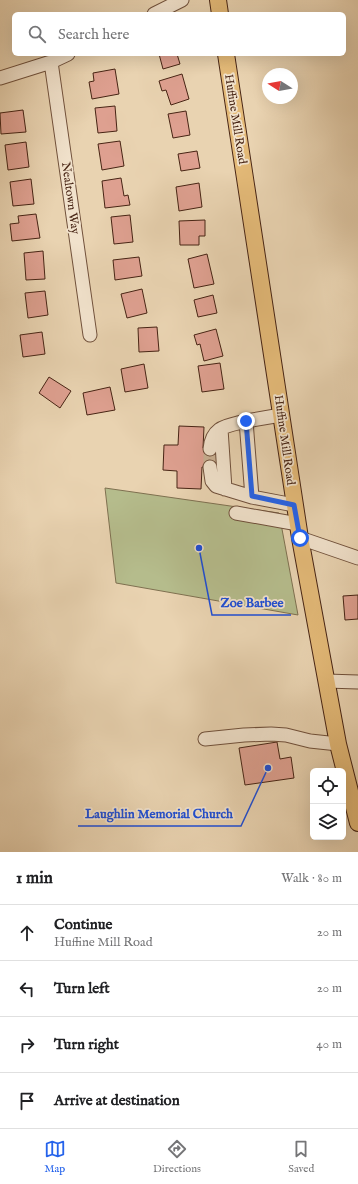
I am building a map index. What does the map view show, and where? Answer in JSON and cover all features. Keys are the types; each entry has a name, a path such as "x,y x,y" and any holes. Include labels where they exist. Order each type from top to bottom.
{"main road":[{"path":"218,0 220,12"},
{"name":"Huffine Mill Road","path":"226,56 294,505 338,744 358,823"}],"street":[{"path":"158,12 182,0"},
{"path":"0,78 51,62 64,56"},
{"name":"Nealtown Way","path":"51,62 90,335"},
{"path":"210,449 211,439 221,428 246,421 281,415"},
{"path":"246,421 252,496"},
{"path":"221,428 225,489"},
{"path":"210,467 212,481 216,486 294,505"},
{"path":"236,513 299,531 358,558"},
{"path":"326,681 358,682"},
{"path":"205,739 244,734 271,734 286,735 310,741 338,744"}],"green space":[{"path":"105,488 279,513 298,615 116,583"}],"building":[{"path":"160,56 178,56 180,64 163,69"},
{"path":"115,69 119,94 92,99 89,82 94,81 93,73"},
{"path":"182,74 189,99 171,105 166,90 162,91 159,81"},
{"path":"115,106 117,131 98,133 95,108"},
{"path":"23,110 26,132 1,134 0,113"},
{"path":"186,111 190,135 173,138 168,114"},
{"path":"120,141 124,166 102,170 98,144"},
{"path":"26,142 29,167 8,170 5,145"},
{"path":"197,151 200,168 181,171 178,154"},
{"path":"121,178 124,196 128,195 130,205 105,208 102,181"},
{"path":"31,179 34,204 13,206 10,182"},
{"path":"199,183 202,207 179,211 176,187"},
{"path":"36,214 40,238 12,241 10,224 19,223 18,216"},
{"path":"130,215 133,242 114,244 111,217"},
{"path":"205,220 205,236 199,236 199,245 180,245 179,221"},
{"path":"43,251 45,279 26,280 24,253"},
{"path":"207,254 214,284 194,288 188,259"},
{"path":"139,257 142,276 115,280 113,260"},
{"path":"142,289 147,313 127,318 121,294"},
{"path":"45,291 48,315 28,318 25,293"},
{"path":"213,295 217,313 198,317 194,300"},
{"path":"157,327 159,351 139,352 138,328"},
{"path":"216,329 223,356 204,361 200,344 197,345 194,335"},
{"path":"42,332 45,354 23,357 20,335"},
{"path":"220,363 224,389 202,392 198,366"},
{"path":"144,364 148,388 125,392 121,369"},
{"path":"49,377 71,391 60,408 39,393"},
{"path":"110,387 115,410 87,415 83,393"},
{"path":"179,426 204,427 203,448 218,449 217,468 202,467 201,489 177,488 177,471 163,470 164,445 178,445"},
{"path":"358,595 358,619 345,620 343,596"},
{"path":"277,742 280,759 291,757 294,778 245,785 239,748"}],"tunnel":[{"path":"210,449 210,467"}],"place":[{"name":"Zoe Barbee","path":"199,548"},
{"name":"Laughlin Memorial Church","path":"268,768"}],"route":[{"path":"246,421 252,496 294,505 300,538"}]}
